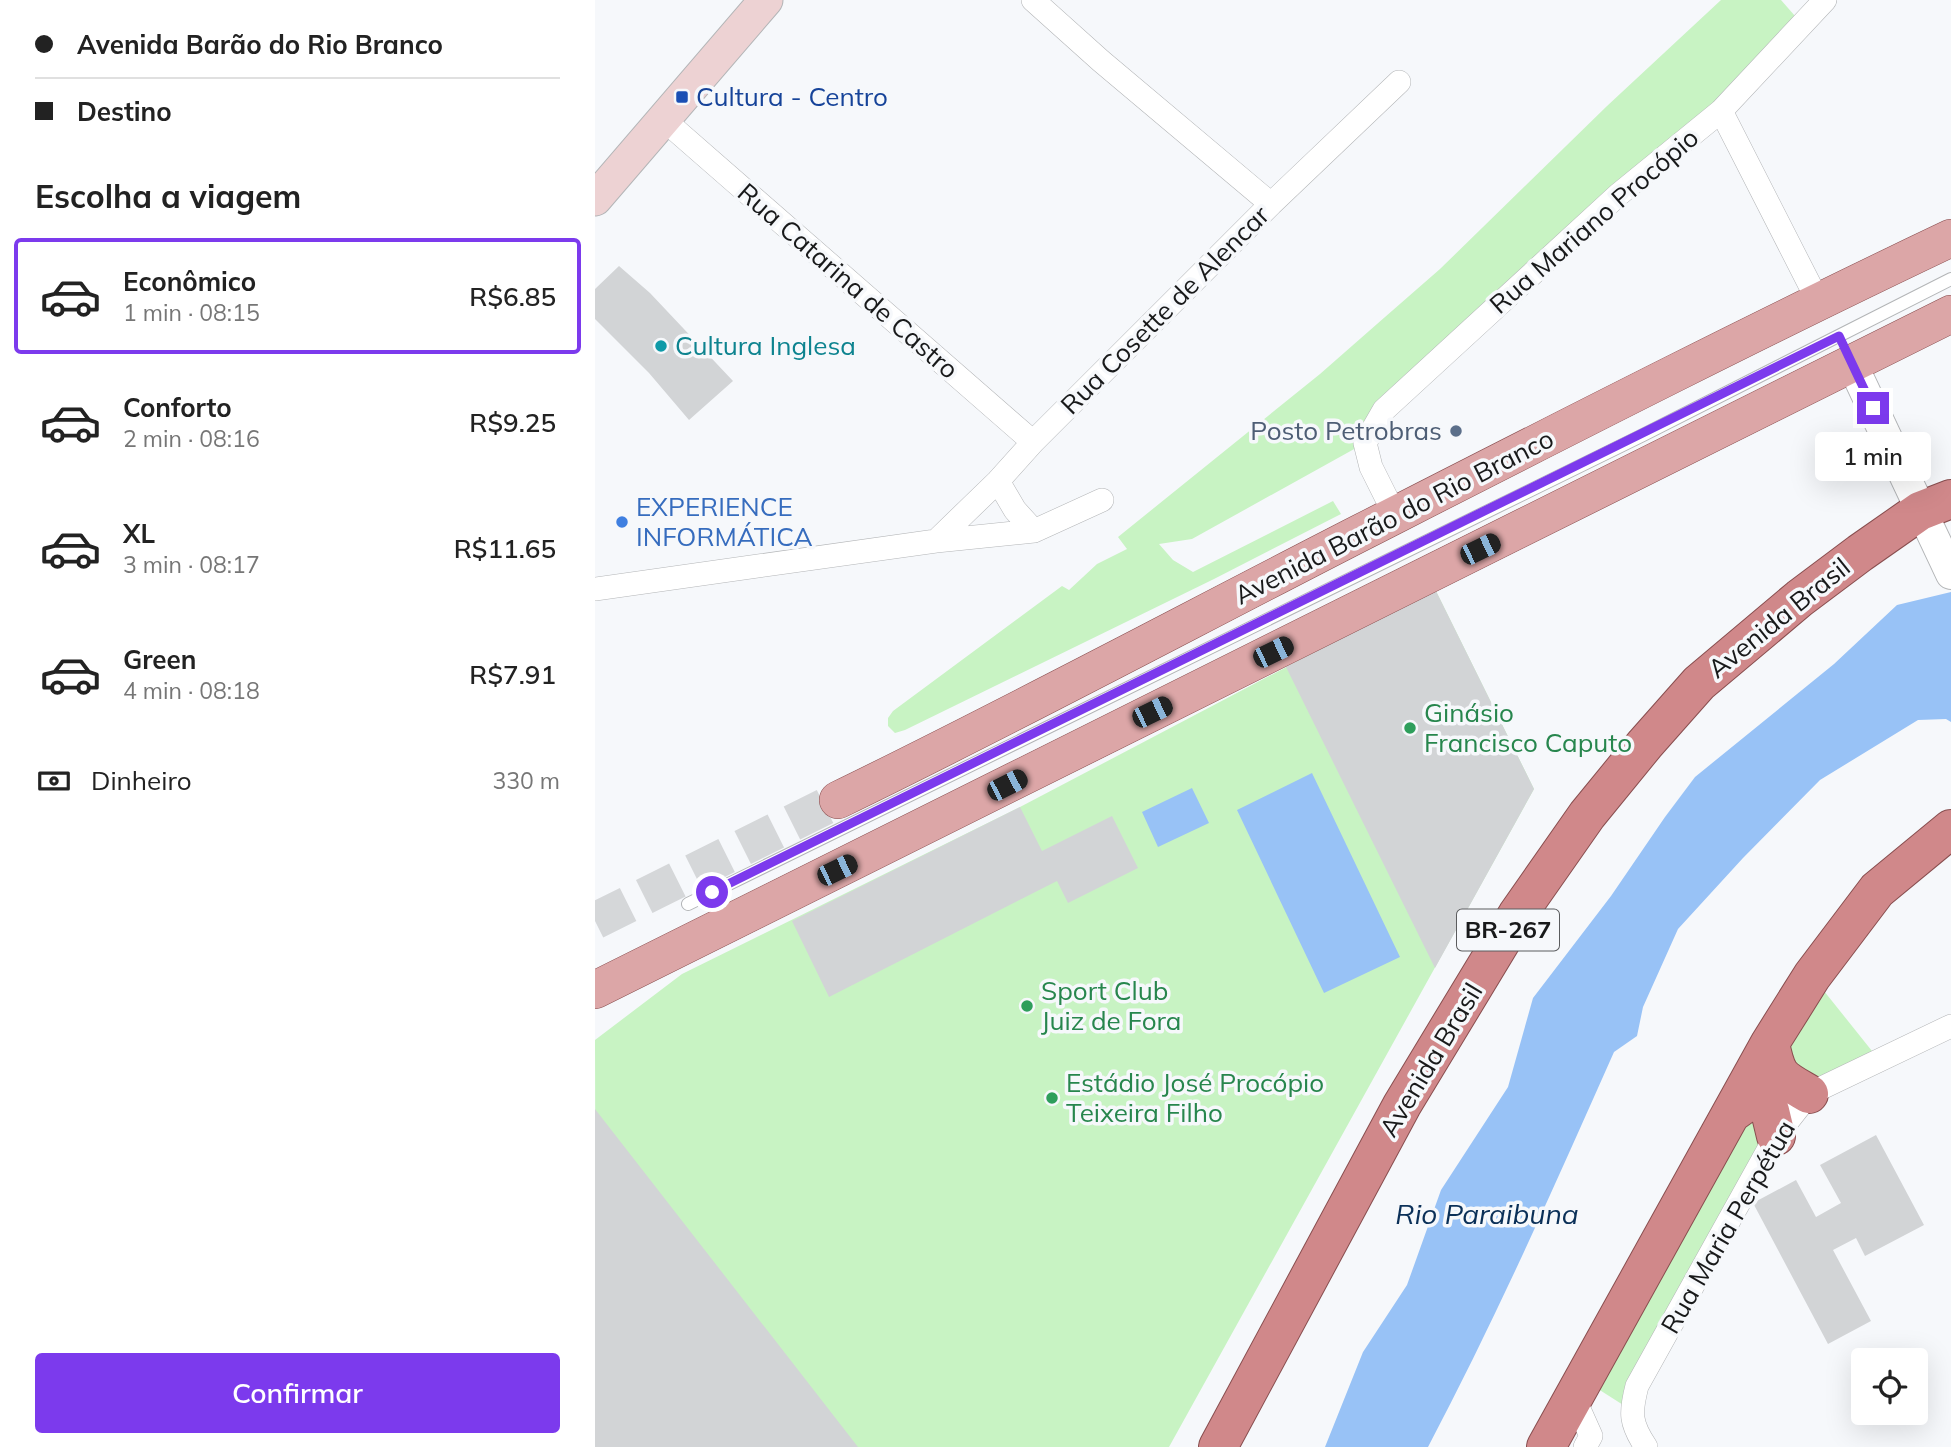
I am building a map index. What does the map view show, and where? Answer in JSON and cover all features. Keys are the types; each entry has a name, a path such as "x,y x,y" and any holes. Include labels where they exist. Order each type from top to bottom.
{"highway":[{"name":"Avenida Brasil","path":"1218,1447 1402,1105 1517,915 1587,816 1699,682 1800,598 1860,553 1935,515"},
{"path":"1546,1447 1770,1043 1816,970 1877,890 1951,828"},
{"path":"1732,1113 1746,1104 1760,1102 1773,1124 1809,1094 1781,1078 1770,1043"}],"main road":[{"path":"595,199 766,0"},
{"name":"Avenida Barão do Rio Branco","path":"838,800 952,745 1395,515 1818,301 1951,237"},
{"name":"Avenida Barão do Rio Branco","path":"595,990 1845,350 1951,314"}],"street":[{"path":"1033,0 1271,204"},
{"name":"Rua Mariano Procópio","path":"1395,515 1371,467 1366,443 1384,410 1618,195 1721,111 1825,0"},
{"name":"Rua Cosette de Alencar","path":"936,541 1271,204 1399,82"},
{"path":"1721,111 1818,301"},
{"name":"Rua Catarina de Castro","path":"663,119 1033,442"},
{"path":"1845,350 1935,515 1951,574"},
{"path":"998,481 1015,510 1034,531"},
{"path":"595,589 936,541 1034,531 1103,500"},
{"name":"Rua Maria Perpétua","path":"1809,1094 1951,1026"},
{"name":"Rua Maria Perpétua","path":"1640,1439 1631,1410 1636,1386 1773,1124"},
{"path":"1574,1398 1591,1436 1585,1447"}],"lane":[{"name":"Avenida Barão do Rio Branco","path":"688,904 1845,350 1951,279"}],"green space":[{"path":"1721,0 1781,0 1802,24 1618,195 1365,443 1192,539 1159,544 1173,560 1193,572 1333,501 1341,514 905,730 895,733 888,726 888,718 893,711 1062,586 1069,590 1097,564 1127,549 1118,537 1320,374 1440,269 1607,106"},
{"name":"Sport Club Juiz de Fora","path":"1435,589 1534,789 1169,1447 596,1447 595,1040 682,974 1020,807"},
{"path":"1812,976 1880,1061 1809,1094 1775,1065"},
{"path":"1746,1103 1776,1136 1631,1410 1584,1380"}],"water":[{"name":"Rio Paraibuna","path":"1951,592 1951,722 1946,719 1918,720 1820,780 1678,929 1643,1007 1637,1036 1614,1052 1501,1300 1428,1447 1325,1447 1363,1352 1407,1285 1441,1190 1508,1087 1533,998 1611,896 1665,817 1695,777 1834,664 1897,605"},
{"path":"1312,773 1400,957 1324,993 1237,810"},
{"path":"1192,788 1209,823 1158,847 1142,812"}],"building":[{"name":"Cultura Inglesa","path":"619,266 650,293 733,381 689,420 649,373 595,319 595,289"},
{"name":"Ginásio Francisco Caputo","path":"1435,589 1534,789 1435,968 1286,667"},
{"path":"1020,807 1042,851 1112,816 1138,868 1068,903 1057,881 829,997 792,921"},
{"path":"595,1109 858,1447 595,1447"},
{"path":"1876,1135 1924,1225 1865,1256 1856,1238 1833,1250 1871,1321 1828,1344 1753,1203 1796,1180 1816,1217 1841,1203 1820,1165"}],"tunnel":[{"path":"595,921 838,800"}],"place":[{"name":"Cultura - Centro","path":"682,97"},
{"name":"Cultura Inglesa","path":"661,346"},
{"name":"Posto Petrobras","path":"1456,431"},
{"name":"EXPERIENCE INFORMÁTICA","path":"622,522"},
{"name":"Ginásio Francisco Caputo","path":"1410,728"},
{"name":"Sport Club Juiz de Fora","path":"1027,1006"},
{"name":"Estádio José Procópio Teixeira Filho","path":"1052,1098"}],"route":[{"path":"712,892 1839,336 1873,408"}]}
